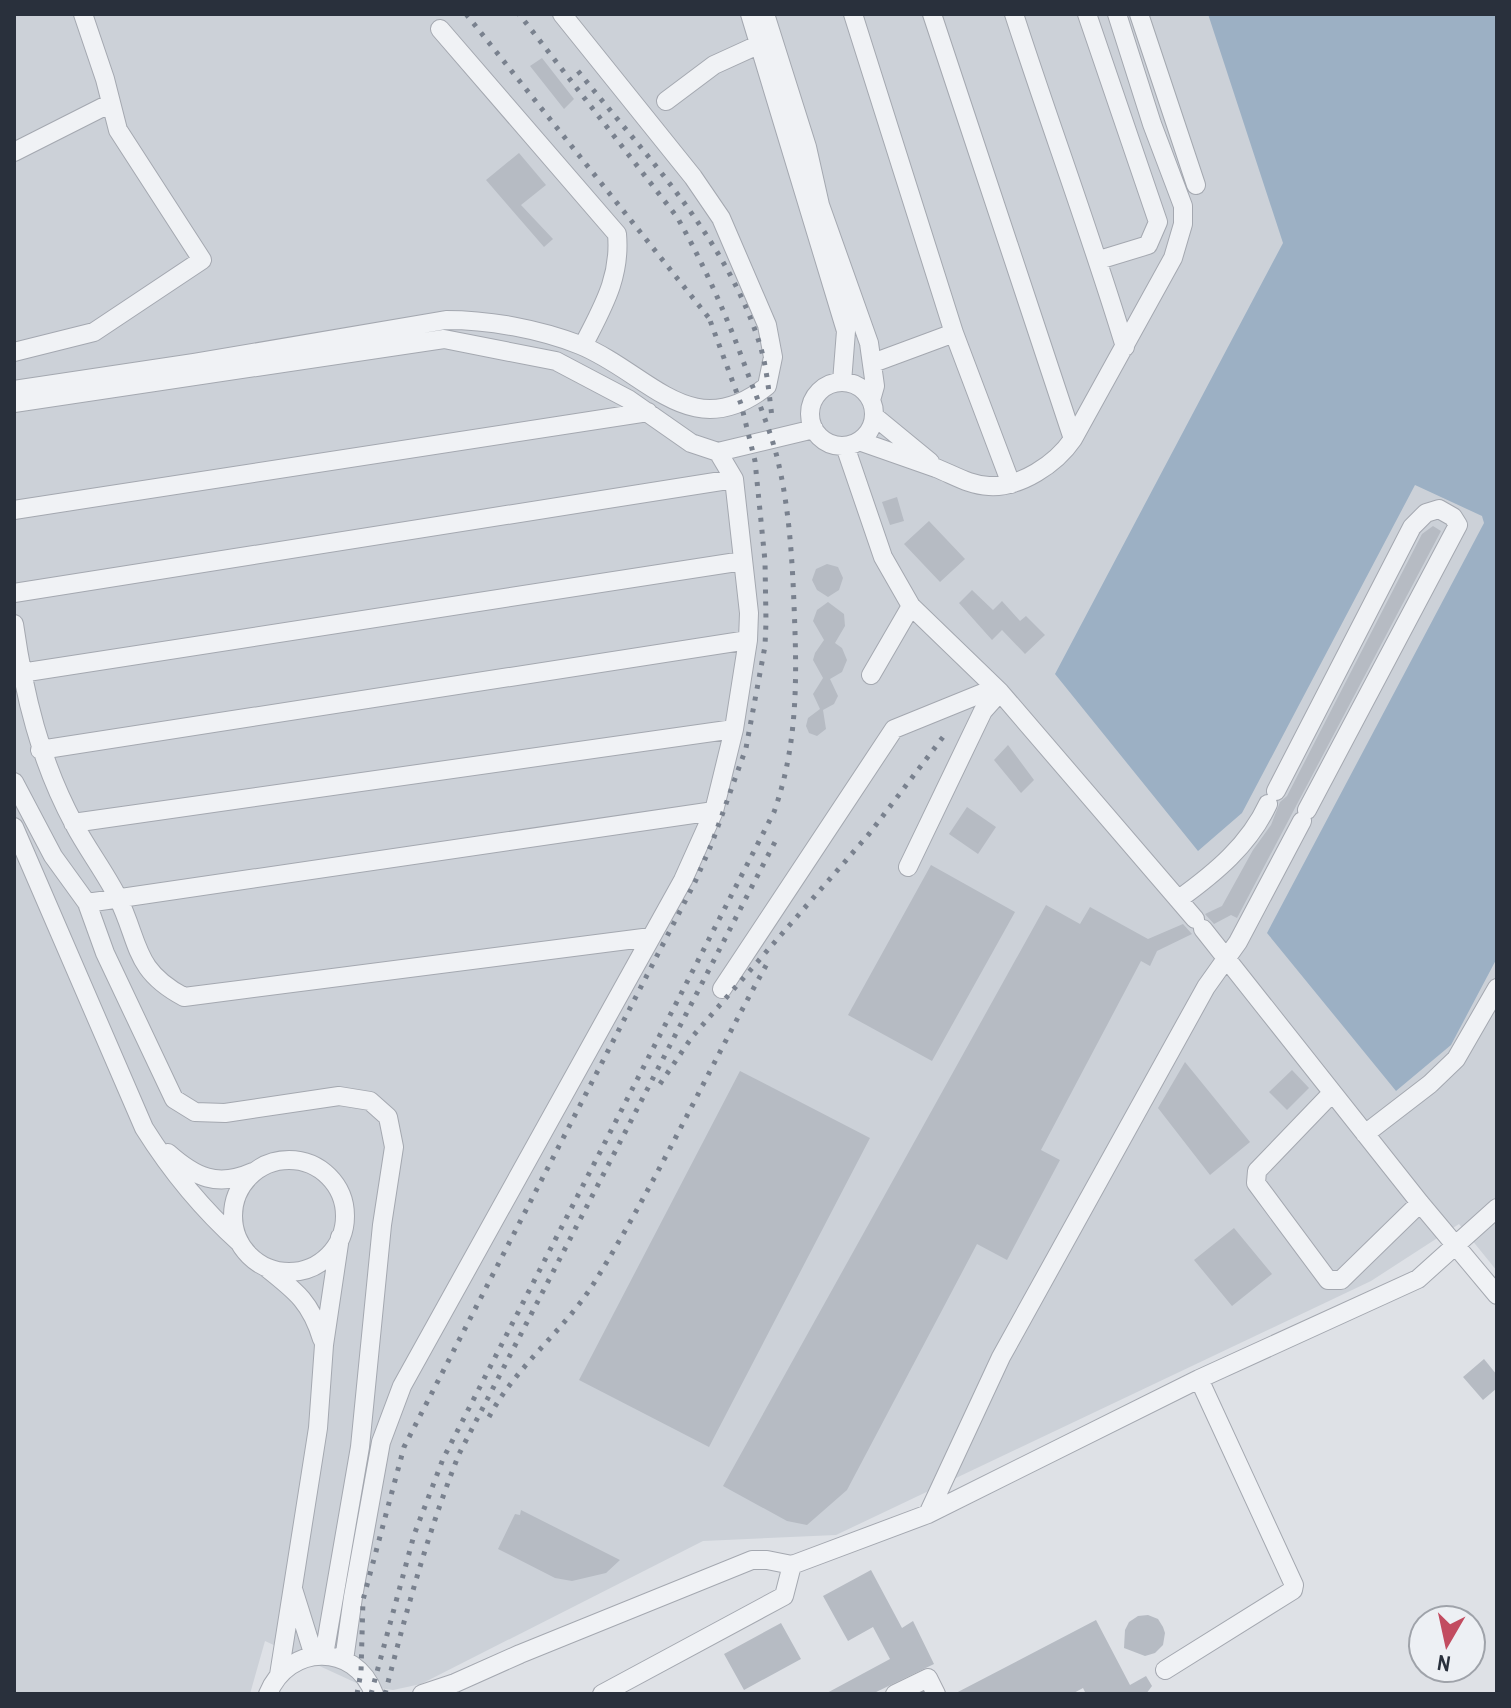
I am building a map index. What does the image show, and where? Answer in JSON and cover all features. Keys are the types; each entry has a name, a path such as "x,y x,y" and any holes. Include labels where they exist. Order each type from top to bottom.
{"street":[{"path":"14,352 94,332 202,260 118,130 83,14"},
{"path":"14,390 446,320 554,336 583,346 690,408 709,410 741,404 767,386 773,357 767,325 721,218 693,177 562,14"},
{"path":"750,14 846,331 842,382"},
{"path":"765,14 807,147 820,205 869,343 875,386 870,430 852,443"},
{"path":"853,14 954,333 1011,484"},
{"path":"932,14 1073,439"},
{"path":"1014,14 1052,132 1099,260 1125,347"},
{"path":"1087,14 1158,222 1148,245 1099,260"},
{"path":"938,469 873,408 859,387 842,382 822,389 813,400 810,414 814,429 829,443 852,443 938,469 969,482 990,486 1011,484 1048,465 1065,451 1173,258 1183,224 1183,206 1152,124 1117,14"},
{"path":"1139,14 1196,185"},
{"path":"440,29 617,234 619,258 609,294 583,346"},
{"path":"666,101 714,65 760,44"},
{"path":"14,152 111,103"},
{"path":"873,363 954,333"},
{"path":"14,403 444,339 556,361 628,399 691,443 718,452 814,429"},
{"path":"14,510 648,412"},
{"path":"852,443 883,557 911,606 998,690 1179,899 1420,1203 1497,1295"},
{"path":"344,1660 381,1442 402,1386 683,880 714,811 734,729 748,640 749,613 734,479 718,452"},
{"path":"14,593 734,479"},
{"path":"928,1514 1001,1357 1206,987 1238,942 1458,525 1453,517 1439,509 1426,513 1412,527 1261,821 1239,849 1179,899"},
{"path":"21,673 743,561"},
{"path":"871,675 911,606"},
{"path":"14,624 21,673 40,750 73,823 118,898 144,965 168,988 184,997 651,937"},
{"path":"40,750 748,640"},
{"path":"908,867 983,711 998,690"},
{"path":"722,989 894,729 998,690"},
{"path":"73,823 734,729"},
{"path":"14,782 53,856 87,903 105,953 174,1099 195,1112 225,1113 339,1096 370,1101 388,1117 394,1147 382,1225 360,1447 319,1656"},
{"path":"87,903 714,811"},
{"path":"14,827 144,1128 181,1181 209,1214 250,1255 307,1302 316,1318 324,1345"},
{"path":"1365,1134 1430,1084 1456,1059 1497,988"},
{"path":"1332,1093 1257,1171 1256,1183 1328,1280 1341,1280 1420,1203"},
{"path":"144,1128 177,1160 199,1176 238,1179 276,1162 293,1161 311,1165 327,1175 338,1189 344,1208 324,1345 318,1428 279,1675"},
{"path":"240,1243 234,1224 234,1204 242,1185 256,1171"},
{"path":"422,1694 752,1560 792,1565 928,1514 1199,1379 1418,1279 1497,1208"},
{"path":"262,1265 280,1271 308,1268 331,1253 340,1237"},
{"path":"1165,1670 1293,1590 1294,1585 1199,1379"},
{"path":"602,1694 784,1596 792,1565"},
{"path":"292,1586 319,1656"},
{"path":"268,1694 279,1675 295,1662 319,1656 344,1660 361,1672 374,1694"},
{"path":"895,1694 928,1678 936,1694"}],"shaded area":[{"path":"14,14 1497,14 1497,1271 1459,1224 1371,1281 836,1535 703,1541 421,1684 393,1690 363,1686 265,1641 250,1694 14,1694"}],"water":[{"path":"1208,14 1497,14 1497,958 1451,1045 1396,1091 1267,933 1484,523 1482,516 1415,485 1242,813 1198,851 1055,674 1283,243"}],"building":[{"path":"542,58 574,99 564,109 530,66"},
{"path":"519,153 546,185 521,205 553,239 544,247 486,180"},
{"path":"897,497 904,521 890,525 882,502"},
{"path":"929,521 965,559 940,582 904,544"},
{"path":"1433,526 1441,531 1237,918 1231,915 1214,924 1205,914 1222,906 1253,850 1271,825 1280,802 1287,796 1422,534"},
{"path":"827,564 838,567 843,578 839,590 828,597 817,590 812,580 816,569"},
{"path":"972,590 993,610 1002,601 1020,621 1026,616 1045,635 1025,654 1002,630 992,640 959,603"},
{"path":"828,602 844,614 845,626 835,643 842,648 847,660 842,672 830,679 838,696 834,704 823,710 826,729 817,736 809,733 806,726 808,718 820,709 813,694 823,678 813,660 824,640 813,621 817,610"},
{"path":"1008,745 1034,780 1021,793 994,760"},
{"path":"967,807 996,827 978,854 949,834"},
{"path":"931,865 1015,912 932,1061 848,1015"},
{"path":"1046,905 1080,924 1090,907 1148,939 1183,924 1192,934 1157,951 1150,966 1141,961 1041,1150 1060,1160 1007,1260 977,1244 847,1490 807,1525 787,1521 723,1486"},
{"path":"1185,1062 1250,1142 1210,1175 1158,1108"},
{"path":"1292,1070 1309,1088 1287,1110 1269,1092"},
{"path":"740,1071 870,1138 709,1447 579,1380"},
{"path":"1234,1228 1272,1274 1232,1306 1194,1260"},
{"path":"1484,1359 1497,1375 1497,1388 1483,1400 1463,1377"},
{"path":"521,1510 620,1560 606,1573 572,1581 555,1578 498,1549 515,1514 520,1515"},
{"path":"871,1570 902,1628 913,1621 934,1664 872,1694 825,1694 890,1659 873,1627 848,1641 823,1596"},
{"path":"1148,1615 1158,1619 1165,1633 1163,1645 1155,1653 1145,1656 1124,1648 1125,1630 1129,1622 1138,1616"},
{"path":"1096,1620 1130,1685 1146,1676 1152,1686 1146,1694 1086,1694 1083,1688 1072,1694 954,1694"},
{"path":"781,1623 801,1659 744,1690 724,1654"}],"railway":[{"path":"466,14 713,323"},
{"path":"371,1694 414,1535 443,1459 774,812 786,768 793,723 795,632 785,500 774,447 741,356 707,275 677,217 519,14"},
{"path":"578,71 682,200 727,269 760,345 772,417"},
{"path":"357,1694 361,1672 363,1600 404,1447 695,882 746,748 765,646 765,561 755,461 741,404 708,315"},
{"path":"660,1084 692,1037 869,834 943,737"},
{"path":"385,1694 418,1572 459,1454 778,836"},
{"path":"489,1417 512,1381 594,1283 640,1204 768,962"}]}
